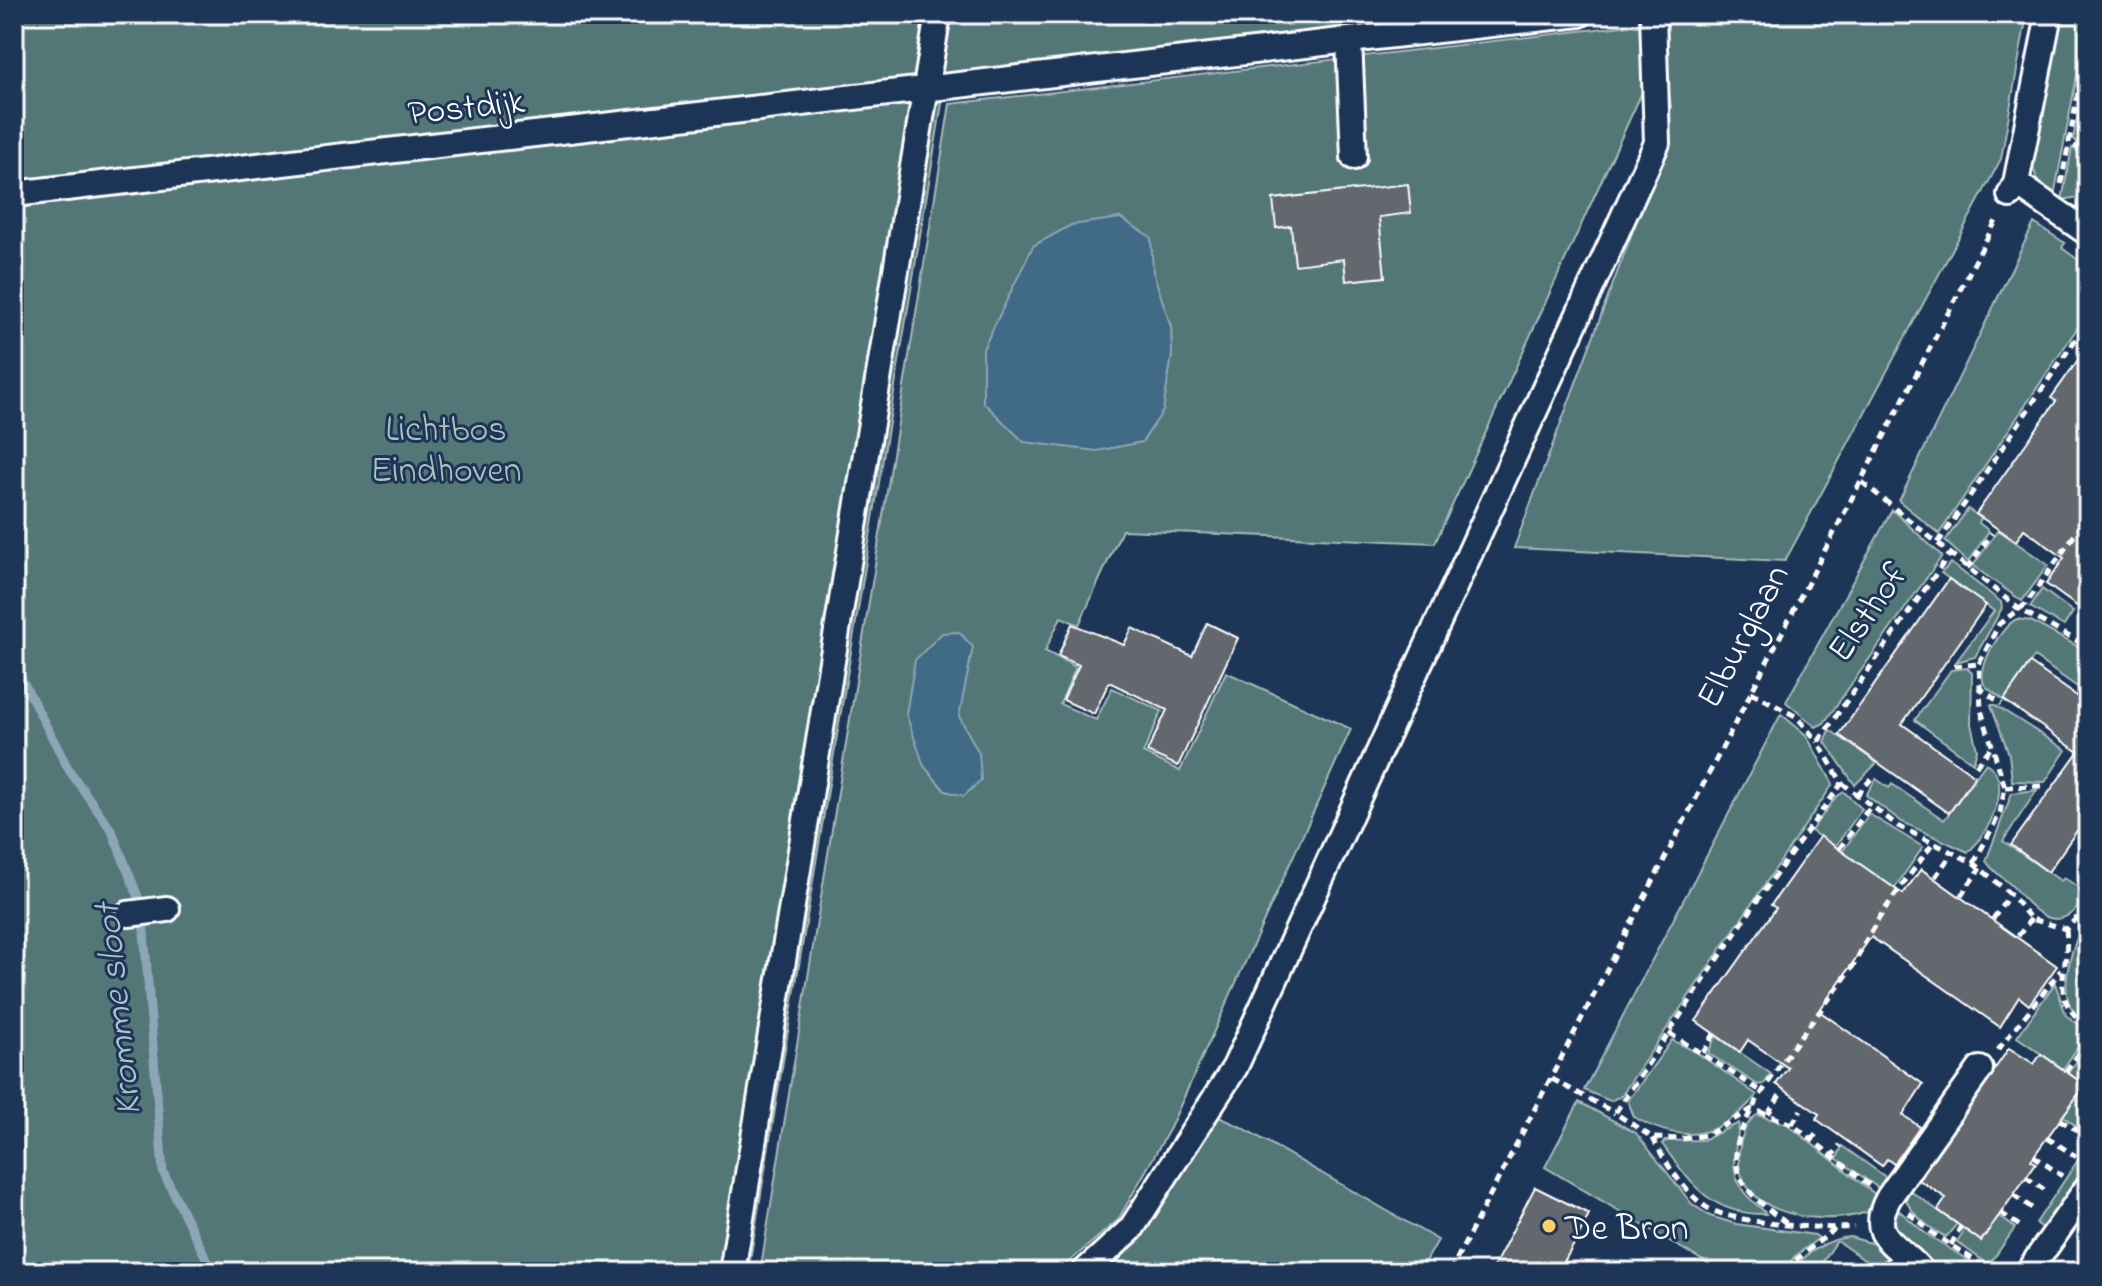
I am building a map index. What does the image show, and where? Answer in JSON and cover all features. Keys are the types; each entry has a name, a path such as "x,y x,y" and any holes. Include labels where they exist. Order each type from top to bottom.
{"street":[{"path":"732,1272 938,14"},
{"name":"Postdijk","path":"14,194 1580,14"},
{"path":"1084,1272 1131,1229 1235,1067 1657,143 1653,14"},
{"path":"2049,14 2013,189 2088,233"},
{"path":"1349,40 1354,157"},
{"path":"1922,1272 1884,1236 1880,1225 1889,1197 1980,1069"},
{"path":"2028,1272 2088,1187"}],"lane":[{"path":"1887,1272 1903,1252"}],"path":[{"path":"2058,199 2088,38"},
{"path":"2069,142 2088,155"},
{"name":"Elburglaan","path":"1450,1272 2013,189"},
{"name":"Elsthof","path":"1938,543 2088,321"},
{"path":"1862,482 1949,555"},
{"path":"1974,863 2000,813 2005,787 1981,710 1977,686 1979,664 1999,624 2019,609 2088,516"},
{"path":"1967,569 1992,533"},
{"name":"Elsthof","path":"1818,742 1949,555 2019,609 2088,647"},
{"path":"1954,666 1979,664"},
{"path":"1977,686 2002,704"},
{"path":"1751,692 1797,717 1818,742 1842,783 1870,807 1932,845 1974,863 2010,894 2031,919 2066,929"},
{"path":"1976,766 1994,744"},
{"path":"1857,795 1873,777"},
{"path":"1615,1113 1799,839 1842,783"},
{"path":"2005,787 2042,786"},
{"path":"1839,849 1870,807"},
{"path":"1786,1223 1751,1195 1738,1171 1737,1143 1752,1109 1847,975 1869,934 1932,845"},
{"path":"1935,877 1953,852"},
{"path":"1961,896 1980,868"},
{"path":"1993,919 2010,894"},
{"path":"1980,1069 2009,1038 2061,970 2068,948 2066,929 2088,906"},
{"path":"2018,936 2031,919"},
{"path":"2061,970 2067,1008 2088,1027"},
{"path":"1669,1033 1764,1093"},
{"path":"1703,1053 1714,1034"},
{"path":"2066,1071 2088,1041"},
{"path":"1552,1079 1615,1113 1653,1138 1685,1184 1706,1207 1733,1217 1835,1229 1880,1225"},
{"path":"1768,1114 1780,1095"},
{"path":"1653,1138 1680,1139 1708,1135 1752,1109 1768,1114 1792,1124 1831,1158 1899,1201 1920,1224 1993,1272"},
{"path":"1792,1124 1801,1110"},
{"path":"2060,1120 2088,1137"},
{"path":"1811,1141 1819,1130"},
{"path":"2047,1138 2076,1156"},
{"path":"1831,1158 1840,1145"},
{"path":"2034,1156 2062,1176"},
{"path":"2026,1177 2049,1193"},
{"path":"2014,1195 2036,1211"},
{"path":"2001,1213 2024,1229"},
{"path":"1951,1245 1961,1226"},
{"path":"1788,1272 1797,1259 1835,1229"}],"green space":[{"name":"Lichtbos Eindhoven","path":"14,14 1492,14 946,79 748,1272 14,1272"},
{"path":"1658,14 2027,14 2001,159 1785,561 1514,548 1665,145 1671,107"},
{"path":"2060,14 2088,14 2088,17 2054,196 2038,183 2033,167"},
{"path":"1631,25 1643,27 1644,88 1435,543 1122,530 1079,625 1061,617 1045,651 1076,667 1060,704 1096,720 1112,688 1162,711 1143,753 1180,771 1226,672 1351,729 1170,1128 1118,1220 1057,1272 760,1272 950,104","holes":["1120,218 1150,237 1153,273 1171,327 1172,354 1162,412"]},
{"path":"2088,59 2088,150 2073,139"},
{"path":"2072,148 2088,159 2088,203 2079,197 2062,200"},
{"path":"2034,223 2065,243 2062,248 2088,267 2088,312 1939,534 1899,501"},
{"path":"1968,509 1981,518 1979,523 1989,531 1968,562 1945,541"},
{"path":"1892,510 1942,556 1824,723 1816,727 1786,702"},
{"path":"1998,530 2048,565 2022,601 1973,566"},
{"path":"1951,563 2001,602 2002,608 1975,657 1956,662 1994,611 1941,573"},
{"path":"2042,589 2073,612 2064,626 2030,607"},
{"path":"2017,619 2031,621 2088,652 2086,693 2034,657 2004,700 1984,684 1984,668 1992,648 2004,629"},
{"path":"1967,668 1972,673 1971,724 1977,750 1973,763 1915,720 1951,670"},
{"path":"1991,705 2066,750 2045,782 2012,781 2009,754"},
{"path":"1781,714 1806,735 1833,784 1621,1096 1610,1101 1584,1090"},
{"path":"1830,730 1877,763 1855,785 1825,742"},
{"path":"1986,763 1995,772 1999,795 1983,834 1968,852 1902,822 1866,795 1876,779 1889,788 1892,784 1944,820"},
{"path":"2037,790 2003,841 2061,881 2064,878 2083,890 2081,894 2086,898 2075,910 2066,917 2056,919 2047,917 2030,905 1986,861 2012,793"},
{"path":"1844,792 1862,809 1835,847 1811,831 1836,797"},
{"path":"1869,814 1923,847 1894,889 1842,852"},
{"path":"2088,917 2088,1022 2073,1010 2068,1001 2067,976 2073,949"},
{"path":"2055,983 2066,1015 2088,1032 2063,1069 2017,1037"},
{"path":"1716,1036 1771,1074 1764,1084 1758,1085 1708,1053"},
{"path":"1672,1040 1696,1052 1757,1095 1728,1121 1699,1133 1668,1132 1634,1117 1628,1101"},
{"path":"2088,1046 2088,1122 2080,1129 2063,1116 2085,1085 2068,1073"},
{"path":"1579,1102 1636,1133 1692,1204 1710,1216 1736,1224 1819,1238 1794,1257 1784,1272 1722,1272 1545,1167"},
{"path":"1208,1112 1243,1128 1438,1240 1420,1272 1108,1272 1153,1216"},
{"path":"1757,1115 1787,1124 1876,1195 1867,1212 1847,1217 1801,1216 1779,1210 1760,1200 1746,1185 1739,1165 1741,1141 1749,1123"},
{"path":"1739,1123 1735,1174 1744,1192 1766,1214 1731,1209 1705,1195 1662,1144 1665,1141 1703,1140"},
{"path":"2088,1145 2088,1166 2044,1229 2036,1223"},
{"path":"1842,1146 1887,1178 1880,1189 1837,1159"},
{"path":"1909,1190 1957,1224 1946,1237 1913,1212 1906,1200"},
{"path":"1895,1207 1925,1233 1985,1271 1935,1272 1900,1235 1894,1218"},
{"path":"1999,1216 2015,1228 1989,1265 1957,1242 1965,1229"},
{"path":"1850,1237 1874,1244 1885,1253 1886,1258 1877,1269 1837,1241 1816,1272 1791,1272 1818,1248 1834,1240"}],"water":[{"path":"1120,218 1151,237 1153,272 1171,327 1172,355 1163,411 1142,442 1097,451 1024,442 983,402 983,349 1033,246 1071,225"},
{"path":"959,632 973,647 959,716 979,753 981,780 964,796 945,791 924,766 906,714 915,660 942,633"}],"building":[{"path":"1408,184 1411,213 1379,217 1385,277 1346,281 1344,259 1295,265 1291,226 1276,228 1273,199"},
{"path":"2088,346 2088,614 2046,584 2064,558 2024,529 2016,541 1976,514 2056,401 2051,398"},
{"path":"1949,579 1986,605 1902,724 1975,776 1949,813 1839,735"},
{"path":"1207,623 1238,638 1178,766 1147,752 1167,710 1109,682 1094,714 1063,700 1079,665 1058,656 1072,624 1124,645 1132,628 1192,656"},
{"path":"2030,663 2088,704 2088,815 2048,872 2011,845 2078,752 2004,700"},
{"path":"1820,836 1903,894 1921,869 2057,966 2029,1005 2019,997 2000,1027 1871,937 1819,1011 1923,1084 1903,1115 1920,1127 1894,1164 1887,1159 1882,1166 1816,1119 1819,1114 1776,1084 1788,1068 1748,1040 1740,1052 1696,1021 1776,908 1771,905"},
{"path":"2009,1048 2034,1064 2041,1054 2085,1085 2031,1160 2036,1163 1981,1241 1938,1210 1946,1198 1919,1180"},
{"name":"De Bron","path":"1535,1187 1589,1214 1577,1239 1558,1272 1491,1272"}],"waterway":[{"name":"Kromme sloot","path":"14,664 69,770 112,831 142,907 163,1172 213,1272"}],"place":[{"name":"De Bron","path":"1549,1226"}]}
